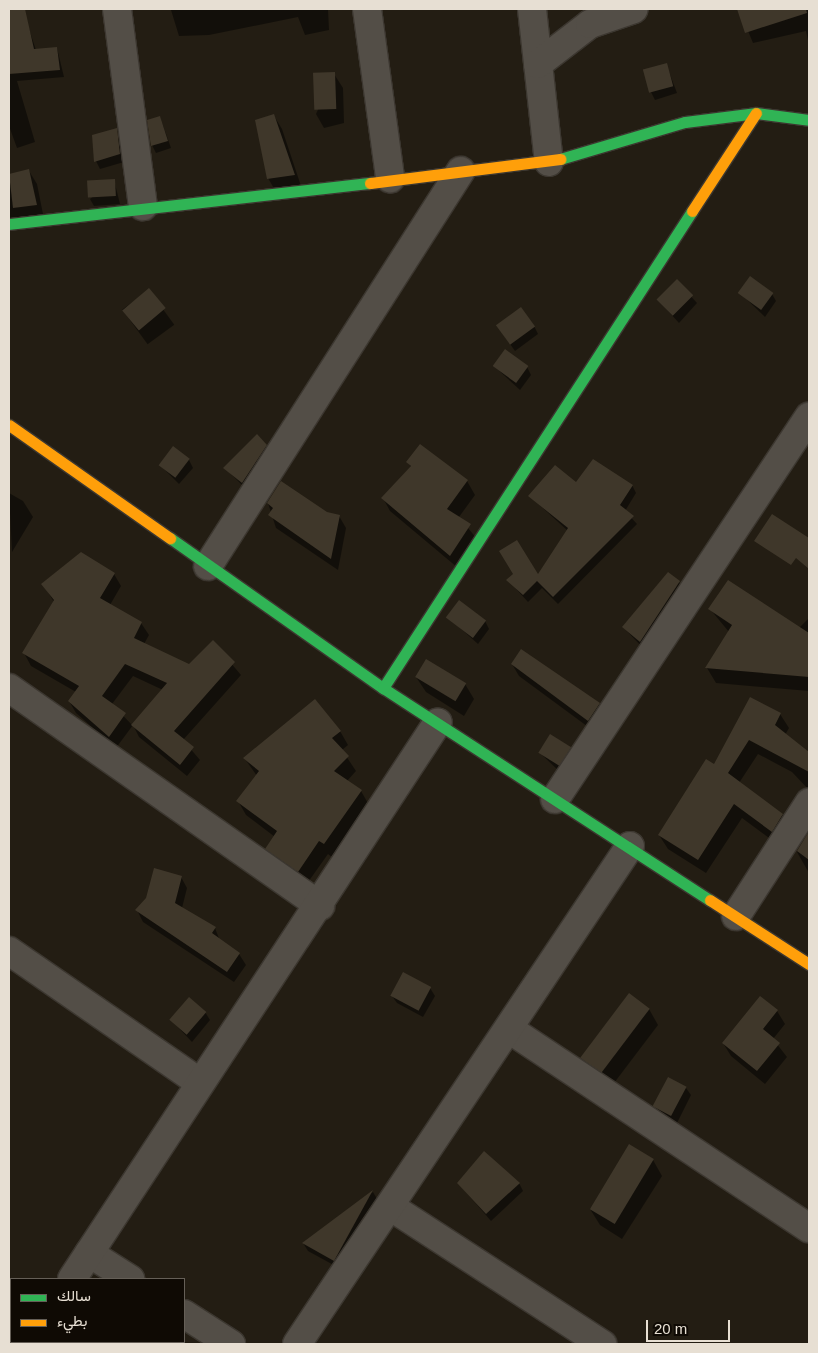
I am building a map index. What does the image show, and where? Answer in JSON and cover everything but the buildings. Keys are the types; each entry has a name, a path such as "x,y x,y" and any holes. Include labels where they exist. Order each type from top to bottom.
{"street":[{"path":"117,9 143,206"},
{"path":"367,9 390,178"},
{"path":"532,9 549,162"},
{"path":"538,64 590,24 634,9"},
{"path":"9,224 143,206 549,162 685,122 756,113 809,120"},
{"path":"383,688 756,113"},
{"path":"208,566 461,171"},
{"path":"555,798 809,417"},
{"path":"9,425 383,688 630,846 809,964"},
{"path":"9,688 320,906"},
{"path":"73,1278 199,1082 320,906 438,722"},
{"path":"736,916 809,803"},
{"path":"297,1344 391,1207 630,846"},
{"path":"9,951 199,1082"},
{"path":"508,1028 809,1228"},
{"path":"391,1207 602,1344"},
{"path":"89,1253 128,1278"},
{"path":"185,1315 231,1344"}],"traffic: fast":[{"path":"560,159 685,122 756,113 809,120"},
{"path":"9,224 370,183"},
{"path":"383,688 692,211"},
{"path":"170,538 383,688 710,900"}],"traffic: slow":[{"path":"692,211 756,113"},
{"path":"370,183 560,159"},
{"path":"9,425 170,538"},
{"path":"710,900 809,964"}]}
